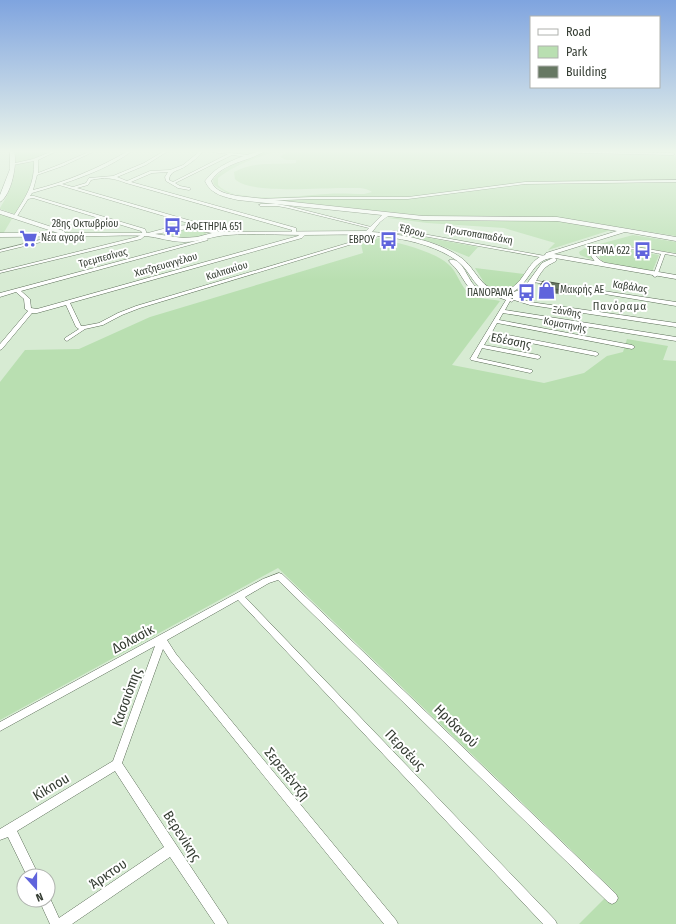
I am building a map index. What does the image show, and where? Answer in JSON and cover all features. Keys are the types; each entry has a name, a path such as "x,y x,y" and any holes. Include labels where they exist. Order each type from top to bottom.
{"main road":[{"path":"224,194 256,200 379,214 441,218 544,218 676,239"},
{"path":"0,212 60,231 64,235"},
{"path":"378,221 377,216 379,214"},
{"path":"372,232 378,221 386,214"},
{"name":"28ης Οκτωβρίου","path":"0,235 164,234 184,228 205,233 372,232"},
{"path":"544,257 551,253 625,231"},
{"name":"Έβρου","path":"372,232 416,242 454,256 468,266 480,286 495,292 508,292 516,289 535,263 544,257"},
{"name":"Έβρου","path":"372,232 411,244 447,258 460,268 468,283 474,289 486,294 498,296 516,297 527,290 547,262 565,259"},
{"path":"585,261 572,255 575,249 633,232"},
{"name":"28ης Οκτωβρίου","path":"164,234 183,240 205,233"},
{"path":"565,259 563,251 567,248"},
{"path":"544,257 604,264 676,280"},
{"path":"565,259 656,275 676,277"}],"street":[{"path":"15,217 30,194"},
{"path":"94,194 200,226 205,233"},
{"path":"170,194 294,229 294,233"},
{"path":"256,200 300,198 408,198 438,194"},
{"path":"0,272 139,238 145,234 143,230 33,197 28,198"},
{"path":"294,204 294,201 300,198"},
{"path":"261,205 288,207 372,232"},
{"name":"Καλπακίου","path":"83,328 101,324 138,307 372,232"},
{"name":"Πρωτοπαπαδάκη","path":"386,234 394,232 423,235 544,257"},
{"name":"Τρεμπεσίνας","path":"0,295 206,240 205,233"},
{"name":"Χατζηευαγγέλου","path":"31,311 300,237 305,233"},
{"path":"0,251 64,235"},
{"path":"604,264 595,259 593,256 595,254 625,247 676,255"},
{"path":"656,275 663,253"},
{"name":"Καβάλας","path":"533,281 676,304"},
{"path":"0,348 31,311 28,309 27,299 17,290"},
{"name":"Έβρου","path":"498,296 508,300 516,297"},
{"path":"516,297 676,325"},
{"path":"508,300 473,359 530,371"},
{"path":"67,302 79,327 83,328 67,339"},
{"name":"Ξάνθης","path":"502,311 676,339"},
{"name":"Κομοτηνής","path":"496,321 632,347"},
{"path":"488,333 596,354"},
{"name":"Εδέσσης","path":"481,346 538,357"},
{"name":"Δολασίκ","path":"0,727 266,581 280,576"},
{"name":"Ηριδανού","path":"280,576 612,898"},
{"name":"Περσέως","path":"239,596 551,924"},
{"name":"Κασσιόπης","path":"117,764 162,639"},
{"name":"Σερεπέντζη","path":"162,639 173,657 392,924"},
{"name":"Kiknou","path":"5,832 117,764"},
{"name":"Βερενίκης","path":"117,764 222,924"},
{"path":"5,832 28,868"},
{"name":"Άρκτου","path":"61,924 172,849"},
{"path":"48,908 56,924"}],"green space":[{"path":"8,194 27,194 15,214 0,208"},
{"path":"334,194 676,194 676,236 555,217 427,216 252,197"},
{"path":"0,213 13,217 3,234 0,234"},
{"path":"395,217 434,221 550,220 611,230 548,250 555,243 504,228 427,223 388,218"},
{"path":"188,228 205,231 206,234 192,239 165,237 164,235 165,232"},
{"path":"406,235 478,247 469,257 437,244"},
{"path":"633,235 676,242 676,253 629,246 595,252 592,255 593,260 580,255 579,252 585,248"},
{"path":"379,238 425,251 442,259 451,267 470,294 481,298 500,301 452,365 544,383 584,373 607,356 623,352 627,339 668,346 663,360 676,361 676,924 579,924 613,890 278,568 0,720 0,382 25,350 79,349 150,317 363,253 361,244"},
{"path":"625,249 659,255 652,272 603,262 599,258 601,255"},
{"path":"475,268 524,274 517,286 507,290 495,290 487,287"}],"building":[{"path":"543,281 568,285 567,290 539,288"}],"place":[{"name":"ΑΦΕΤΗΡΙΑ 651","path":"173,227"},
{"name":"Νέα αγορά","path":"28,238"},
{"name":"ΕΒΡΟΥ","path":"388,240"},
{"name":"ΤΕΡΜΑ 622","path":"643,251"},
{"name":"Μακρής ΑΕ","path":"547,290"},
{"name":"ΠΑΝΟΡΑΜΑ","path":"526,293"}],"district":[{"name":"Πανόραμα","path":"620,306"}]}
